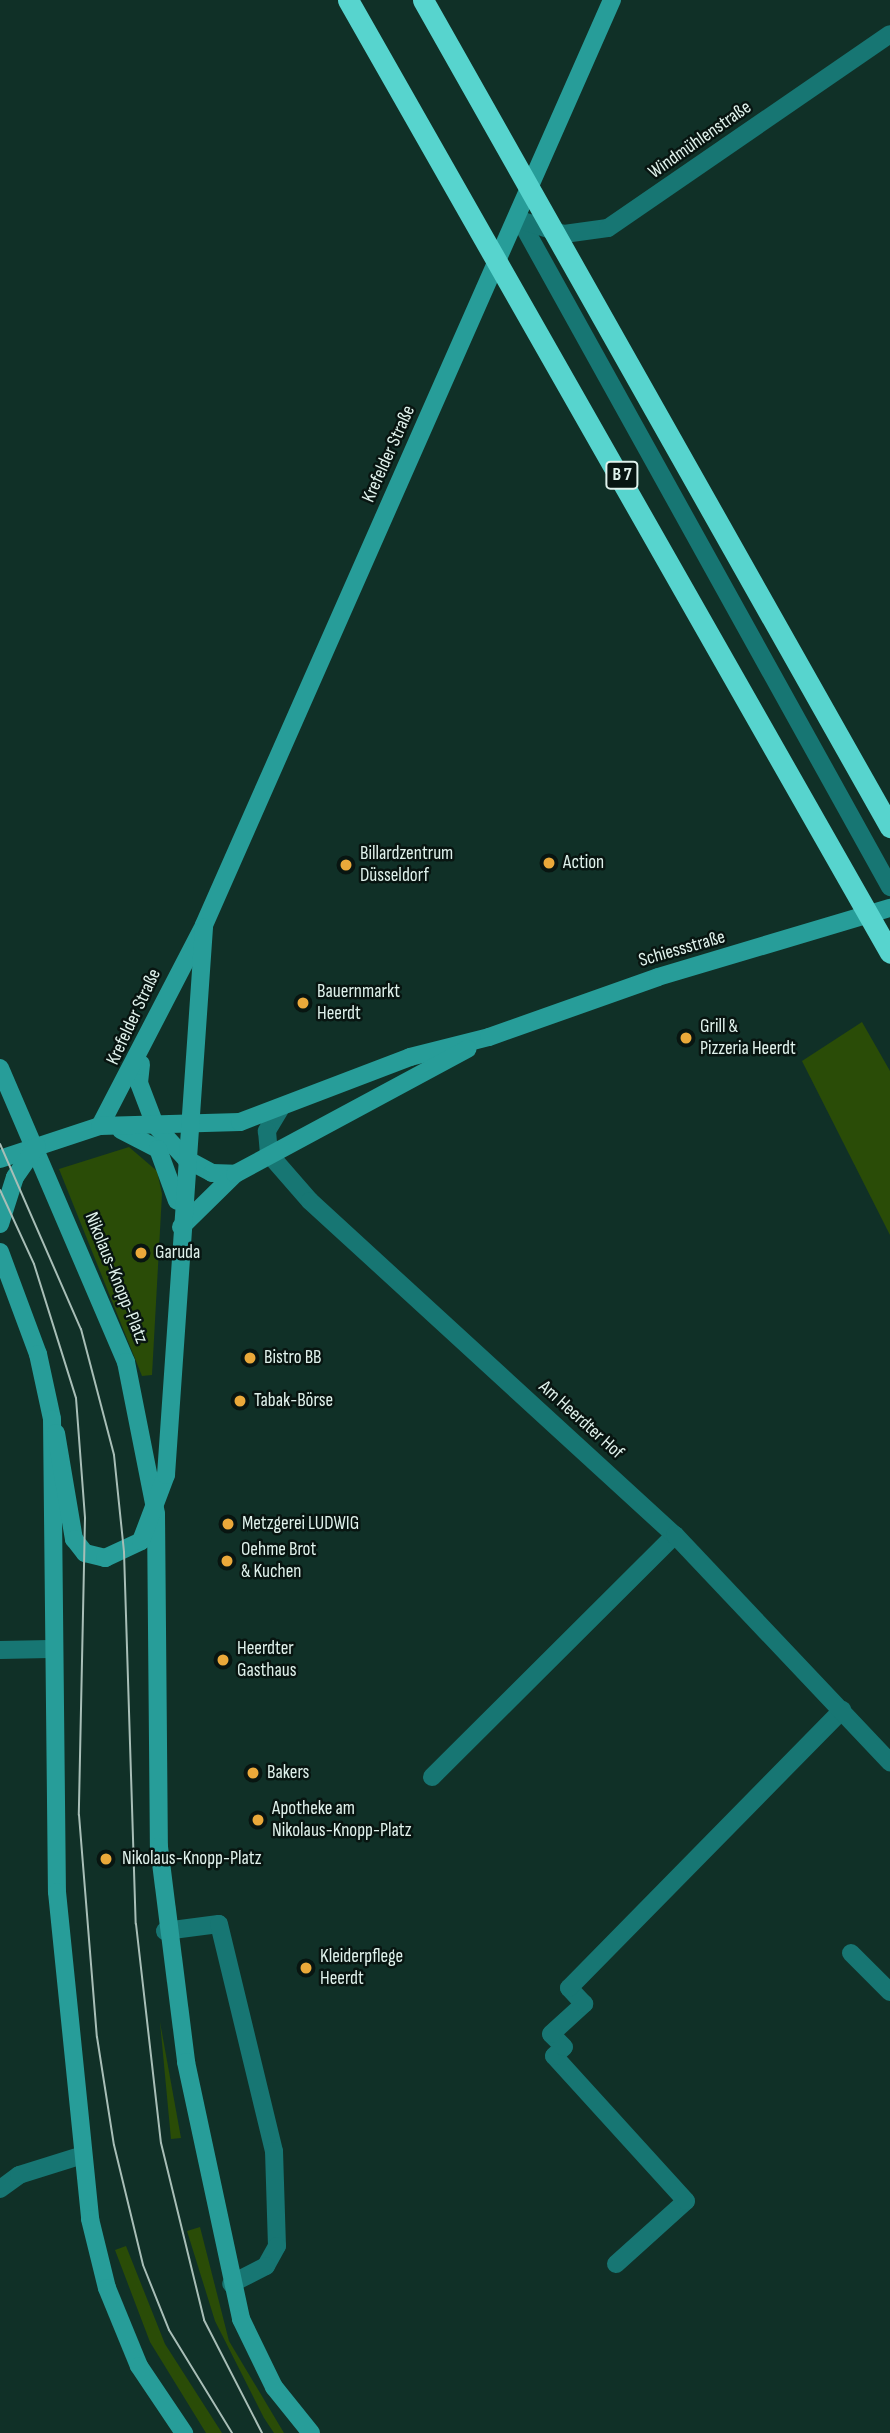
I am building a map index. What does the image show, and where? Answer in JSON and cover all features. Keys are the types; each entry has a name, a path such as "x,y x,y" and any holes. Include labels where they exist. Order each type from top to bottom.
{"highway":[{"name":"B 7","path":"348,0 890,953"},
{"path":"423,0 890,827"}],"main road":[{"name":"Krefelder Straße","path":"100,1126 142,1053 204,925 520,220 612,0"},
{"name":"Schiessstraße","path":"189,1125 240,1122 280,1109 410,1057 489,1038 658,977 890,908"},
{"name":"Krefelder Straße","path":"189,1125 204,925"},
{"name":"Schiessstraße","path":"181,1227 235,1174 489,1038"},
{"path":"142,1053 139,1083 155,1125 186,1159 212,1173 235,1174"},
{"path":"0,1068 37,1146 15,1177 0,1224"},
{"name":"Nikolaus-Knopp-Platz","path":"0,1159 100,1126 189,1125 166,1475 156,1514"},
{"name":"Nikolaus-Knopp-Platz","path":"100,1126 137,1133 158,1149 172,1175 181,1227"},
{"name":"Nikolaus-Knopp-Platz","path":"37,1146 126,1362 156,1514 155,1733 165,1931 231,2284 255,2354 311,2433"},
{"path":"0,1252 38,1354 63,1455 68,1526 85,1553 105,1558 124,1552 141,1541 156,1514"},
{"path":"52,1419 50,1649 57,1892 90,2219 107,2287 139,2365 184,2433"}],"street":[{"name":"Windmühlenstraße","path":"520,220 564,234 608,228 890,34"},
{"path":"520,220 890,887"},
{"path":"269,1154 267,1131 280,1109"},
{"name":"Am Heerdter Hof","path":"269,1154 430,1316 675,1535 890,1762"},
{"path":"432,1777 675,1535"},
{"path":"0,1650 50,1649"},
{"path":"616,2264 686,2201 554,2056 564,2047 551,2034 584,2004 569,1988 842,1710"},
{"path":"165,1931 219,1924 274,2151 277,2246 266,2266 231,2284"},
{"path":"851,1953 890,1992"},
{"path":"0,2189 19,2175 83,2155"}],"green space":[{"path":"862,1022 890,1071 890,1235 802,1061"},
{"path":"129,1147 157,1171 162,1194 152,1375 142,1376 59,1169"},
{"path":"160,2022 181,2138 171,2139"},
{"path":"200,2227 229,2341 284,2433 274,2433 264,2418 215,2321 187,2231"},
{"path":"126,2246 165,2344 222,2433 206,2433 150,2342 115,2250"}],"tram line":[{"path":"0,1144 81,1329 114,1455 124,1552 136,1924 161,2143 204,2320 262,2433"},
{"path":"0,1190 34,1264 76,1398 85,1518 79,1815 97,2037 114,2145 143,2265 169,2330 232,2433"}],"place":[{"name":"Action","path":"549,863"},
{"name":"Billardzentrum Düsseldorf","path":"346,865"},
{"name":"Bauernmarkt Heerdt","path":"303,1003"},
{"name":"Grill & Pizzeria Heerdt","path":"686,1038"},
{"name":"Garuda","path":"141,1253"},
{"name":"Bistro BB","path":"250,1358"},
{"name":"Tabak-Börse","path":"240,1401"},
{"name":"Metzgerei LUDWIG","path":"228,1524"},
{"name":"Oehme Brot & Kuchen","path":"227,1561"},
{"name":"Heerdter Gasthaus","path":"223,1660"},
{"name":"Bakers","path":"253,1773"},
{"name":"Apotheke am Nikolaus-Knopp-Platz","path":"258,1820"},
{"name":"Nikolaus-Knopp-Platz","path":"106,1859"},
{"name":"Kleiderpflege Heerdt","path":"306,1968"}]}
